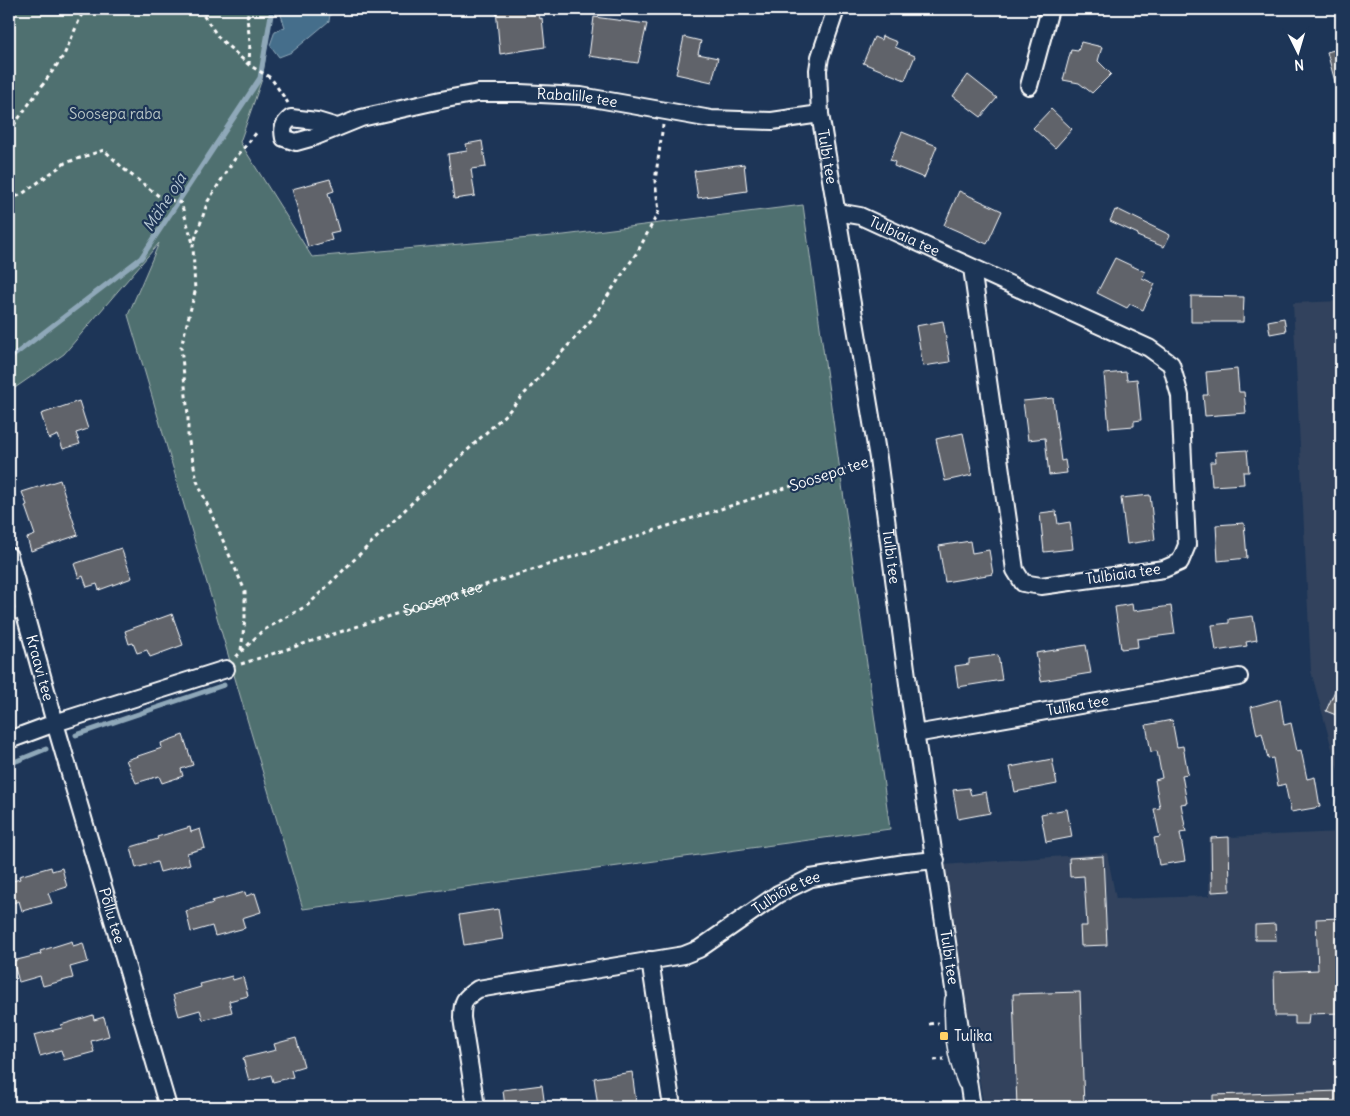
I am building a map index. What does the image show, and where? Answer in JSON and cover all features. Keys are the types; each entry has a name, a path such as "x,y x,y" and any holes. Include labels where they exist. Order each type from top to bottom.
{"street":[{"name":"Tulbi tee","path":"836,9 820,57 818,70 820,114 878,458 915,734 936,860 972,1105"},
{"path":"1029,86 1050,9"},
{"name":"Rabalille tee","path":"337,127 361,118 441,100 478,94 520,93 581,96 711,119 772,121 820,114"},
{"name":"Tulbiaia tee","path":"837,212 860,216 1150,348 1171,364 1180,396 1187,545 1180,562 1164,569 1041,586 1023,583 1015,570 972,268"},
{"name":"Kraavi tee","path":"9,556 16,613 56,724"},
{"path":"9,740 226,669"},
{"name":"Tulika tee","path":"915,734 1239,677"},
{"name":"Põllu tee","path":"56,724 168,1106"},
{"name":"Tulbiõie tee","path":"476,1107 462,1018 462,1003 468,995 478,988 684,955 699,948 778,894 811,878 936,860"},
{"path":"650,960 672,1107"}],"path":[{"path":"9,132 64,55 84,9"},
{"path":"199,9 219,38 249,65 271,78 288,104"},
{"path":"249,9 247,18 250,42 249,65"},
{"path":"226,669 240,652 262,631 308,604 418,496 508,412 592,319 638,251 659,211 655,181 664,110"},
{"path":"193,245 208,200 234,160 257,132"},
{"path":"9,200 22,194 65,163 104,150 125,170 160,197 181,203 193,245 194,292 181,347 188,415 188,437 197,481 245,591 245,619 240,652"},
{"name":"Soosepa tee","path":"226,669 878,458"}],"shaded area":[{"path":"279,9 331,9 329,21 292,52 279,57 270,45 275,31 285,27"},
{"path":"1341,301 1341,782 1311,671 1293,303"},
{"path":"1341,832 1341,1107 984,1107 943,865 1107,853 1116,899 1209,896 1209,838"}],"green space":[{"name":"Soosepa raba","path":"9,9 273,9 262,79 240,142 312,257 564,235 803,205 890,829 303,909 128,315 159,243 64,354 9,392"}],"building":[{"path":"496,9 530,9 530,14 539,13 540,19 542,18 545,47 500,54"},
{"path":"594,17 647,24 638,63 589,56"},
{"path":"882,36 897,42 895,47 915,56 905,80 863,63 874,37 881,40"},
{"path":"684,37 701,41 698,54 718,58 712,82 676,74"},
{"path":"1081,42 1102,47 1098,61 1111,74 1092,93 1079,83 1063,80 1071,50 1078,51"},
{"path":"1341,48 1341,88 1337,89 1327,52"},
{"path":"968,75 997,98 981,117 953,96"},
{"path":"1051,109 1072,129 1055,148 1033,128"},
{"path":"902,132 937,146 924,178 894,166 895,162 890,160"},
{"path":"482,141 486,167 471,169 475,196 454,199 448,154 467,151 466,144"},
{"path":"744,164 747,191 698,198 694,171"},
{"path":"330,179 334,191 328,193 339,231 330,233 332,240 308,247 292,189"},
{"path":"959,191 1002,211 987,244 944,225"},
{"path":"1117,209 1170,235 1164,247 1137,236 1138,234 1110,221"},
{"path":"1115,258 1145,272 1142,278 1155,284 1143,310 1130,304 1127,308 1097,293"},
{"path":"1191,296 1244,297 1243,322 1191,322"},
{"path":"1284,318 1286,331 1270,334 1268,321"},
{"path":"943,321 950,362 923,366 916,326"},
{"path":"1237,369 1239,392 1244,392 1246,413 1205,416 1203,395 1208,395 1206,372"},
{"path":"1126,372 1127,380 1137,379 1141,420 1134,421 1134,426 1109,428 1104,374"},
{"path":"1053,398 1061,461 1065,460 1067,473 1049,475 1045,438 1028,440 1023,401"},
{"path":"79,401 88,429 76,433 80,444 63,449 58,435 49,439 41,414"},
{"path":"963,433 972,475 945,481 936,439"},
{"path":"1247,450 1249,472 1243,472 1244,484 1212,486 1210,462 1216,462 1215,452"},
{"path":"60,480 78,535 31,551 27,538 35,535 22,492"},
{"path":"1150,495 1155,540 1127,544 1121,498"},
{"path":"1056,511 1058,524 1070,522 1073,549 1044,552 1040,513"},
{"path":"1244,523 1247,558 1218,561 1216,525"},
{"path":"970,541 972,553 989,550 993,574 945,582 939,546"},
{"path":"121,548 132,578 99,590 97,584 87,587 83,576 79,578 74,564"},
{"path":"1132,604 1133,611 1171,606 1175,634 1137,639 1138,647 1121,649 1115,607"},
{"path":"172,614 183,645 150,657 147,650 137,653 133,643 129,644 125,631"},
{"path":"1253,616 1257,640 1246,642 1247,646 1216,651 1212,625 1229,623 1229,619"},
{"path":"1086,645 1091,673 1041,681 1036,653"},
{"path":"998,655 1002,680 958,687 955,666 969,664 969,659"},
{"path":"1341,677 1341,717 1326,711"},
{"path":"1280,699 1284,725 1291,723 1297,751 1301,750 1307,779 1315,777 1320,807 1291,812 1285,784 1278,786 1273,758 1268,759 1262,733 1257,735 1251,707"},
{"path":"1172,720 1177,747 1183,746 1188,774 1182,775 1187,803 1181,804 1186,832 1180,833 1185,861 1159,865 1154,838 1160,837 1154,809 1160,808 1155,780 1162,778 1157,751 1151,752 1146,725"},
{"path":"183,735 193,765 181,769 183,776 162,783 159,776 136,783 126,760 162,748 161,743"},
{"path":"1052,759 1057,784 1015,792 1010,767"},
{"path":"969,788 971,795 986,792 990,813 958,819 953,790"},
{"path":"1067,809 1072,837 1046,842 1041,814"},
{"path":"190,827 191,832 200,829 205,848 187,853 190,864 160,872 157,862 136,868 131,847"},
{"path":"1229,837 1230,891 1212,892 1211,838"},
{"path":"1103,856 1107,945 1081,946 1080,926 1087,926 1084,876 1070,877 1069,858"},
{"path":"51,867 52,871 62,868 67,887 48,893 52,903 22,911 19,901 9,904 9,882 20,879 19,876"},
{"path":"245,892 246,896 255,893 261,912 242,918 245,928 215,936 212,926 191,932 186,911 213,903 212,901"},
{"path":"498,909 503,939 464,945 459,915"},
{"path":"1341,918 1341,1013 1309,1014 1308,1024 1295,1024 1295,1016 1275,1016 1274,972 1318,970 1316,919"},
{"path":"1275,924 1276,940 1255,940 1255,925"},
{"path":"72,941 73,946 83,943 88,962 70,967 73,978 43,986 40,976 19,982 13,961 41,954 40,951"},
{"path":"232,976 233,980 243,977 248,996 229,1001 232,1012 203,1020 200,1010 179,1016 173,995 201,987 200,984"},
{"path":"1080,992 1084,1107 1017,1107 1013,994"},
{"path":"93,1015 94,1020 104,1017 109,1036 91,1041 94,1052 64,1060 61,1050 40,1056 34,1035 62,1028 61,1025"},
{"path":"296,1038 304,1066 291,1070 293,1077 273,1082 271,1075 249,1081 243,1058 276,1050 274,1044"},
{"path":"632,1072 636,1102 598,1107 594,1078"},
{"path":"542,1085 545,1107 505,1107 503,1090"},
{"path":"1341,1091 1341,1107 1213,1107 1213,1095"}],"waterway":[{"name":"Mähe oja","path":"9,359 141,258 260,78 272,9"},
{"path":"76,735 224,685"},
{"path":"9,764 46,749"}],"place":[{"name":"Tulika","path":"944,1036"}]}
